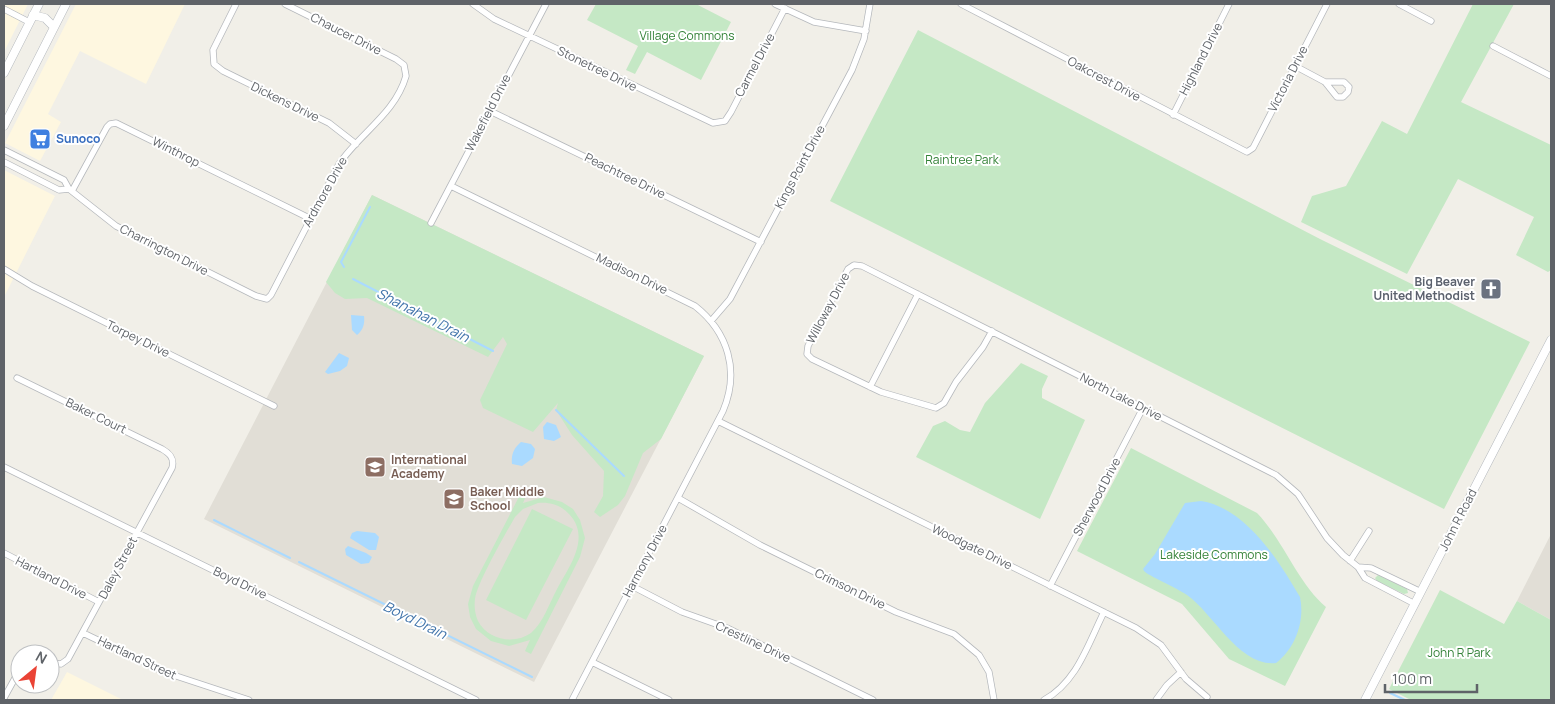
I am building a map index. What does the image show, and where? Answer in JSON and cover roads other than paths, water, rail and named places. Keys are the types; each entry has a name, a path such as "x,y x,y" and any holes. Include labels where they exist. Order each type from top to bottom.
{"main road":[{"path":"4,73 39,4"},
{"path":"4,126 66,4"},
{"path":"31,19 45,18 54,27"},
{"name":"John R Road","path":"1365,700 1551,340"}],"street":[{"name":"Dickens Drive","path":"236,4 213,50 213,61 223,71 338,128 356,144"},
{"name":"Chaucer Drive","path":"285,4 396,59 405,68"},
{"name":"Stonetree Drive","path":"473,4 488,16 705,122 718,123 724,120"},
{"name":"Wakefield Drive","path":"432,223 546,4"},
{"path":"775,4 814,22 866,31"},
{"name":"Kings Point Drive","path":"711,321 730,299 852,70 866,31 870,4"},
{"name":"Oakcrest Drive","path":"961,4 1248,152"},
{"name":"Highland Drive","path":"1173,115 1230,4"},
{"name":"Victoria Drive","path":"1248,152 1253,148 1326,4"},
{"path":"1399,4 1431,21"},
{"name":"Carmel Drive","path":"724,120 785,8"},
{"path":"4,9 31,19"},
{"path":"1493,46 1551,76"},
{"path":"1295,66 1325,82"},
{"name":"Ardmore Drive","path":"267,299 271,295 339,164 394,103 405,82 405,68"},
{"name":"Peachtree Drive","path":"490,111 761,242"},
{"name":"Winthrop","path":"71,190 107,128 110,124 116,123 310,219"},
{"name":"Charrington Drive","path":"4,150 64,180 71,190 116,226 256,296 267,299"},
{"name":"Charrington Drive","path":"4,162 59,190 71,190"},
{"name":"Madison Drive","path":"451,186 683,299 711,321 726,346 731,376 728,399 718,422"},
{"name":"North Lake Drive","path":"854,265 862,266 1276,475 1298,494 1327,538 1358,567 1365,578 1415,604"},
{"name":"Willoway Drive","path":"854,265 848,269 808,346 807,354 812,359 870,387"},
{"name":"Torpey Drive","path":"4,269 32,286 274,406"},
{"path":"918,294 870,387 936,408 944,403 956,382 979,353 992,332"},
{"name":"Baker Court","path":"17,378 162,449 172,458"},
{"name":"Sherwood Drive","path":"1050,586 1143,408"},
{"name":"Harmony Drive","path":"572,700 718,422"},
{"name":"Woodgate Drive","path":"718,422 1104,612 1156,641 1196,689 1207,697"},
{"name":"Daley Street","path":"60,664 64,663 83,633 172,468 172,458"},
{"name":"Boyd Drive","path":"4,467 476,700"},
{"name":"Crimson Drive","path":"678,498 777,553 896,612 954,634 969,645 982,660 989,672 994,700"},
{"path":"1350,561 1369,531"},
{"name":"Hartland Drive","path":"4,553 99,602"},
{"name":"North Lake Drive","path":"1358,567 1371,568 1421,592"},
{"name":"Crestline Drive","path":"632,586 682,612 727,628 873,700"},
{"path":"1044,700 1059,691 1069,681 1104,612"},
{"name":"Hartland Street","path":"83,633 164,672 250,700"},
{"path":"592,662 670,700"},
{"path":"1156,700 1167,685 1181,672"}],"water":[{"path":"351,315 364,316 363,327 357,335 352,330"},
{"path":"339,353 349,358 347,366 340,371 328,374 325,372"},
{"path":"547,422 556,425 561,437 554,441 544,439 543,427"},
{"path":"521,442 531,444 535,449 533,458 522,466 512,464 512,457 516,447"},
{"path":"1201,501 1217,506 1247,525 1260,538 1300,597 1300,624 1294,642 1276,663 1263,662 1250,657 1228,638 1187,595 1151,576 1143,569 1155,554 1185,503"},
{"path":"357,531 375,533 379,537 376,550 369,550 350,538 352,533"},
{"path":"348,546 372,557 369,563 361,564 346,555 345,549"}],"waterway":[{"name":"Shanahan Drain","path":"344,267 341,262 370,207"},
{"name":"Shanahan Drain","path":"353,279 493,351"},
{"name":"Shanahan Drain","path":"556,410 624,476"},
{"name":"Boyd Drain","path":"214,520 290,558"},
{"name":"Boyd Drain","path":"299,562 532,677"},
{"name":"Shanahan Drain","path":"1390,693 1405,700"}],"place":[{"name":"Sunoco","path":"40,139"},
{"name":"Big Beaver United Methodist","path":"1491,289"},
{"name":"International Academy","path":"375,467"},
{"name":"Baker Middle School","path":"454,499"}],"park label":[{"name":"Village Commons","path":"687,36"},
{"name":"Raintree Park","path":"962,160"},
{"name":"Lakeside Commons","path":"1214,555"},
{"name":"John R Park","path":"1459,653"}]}
